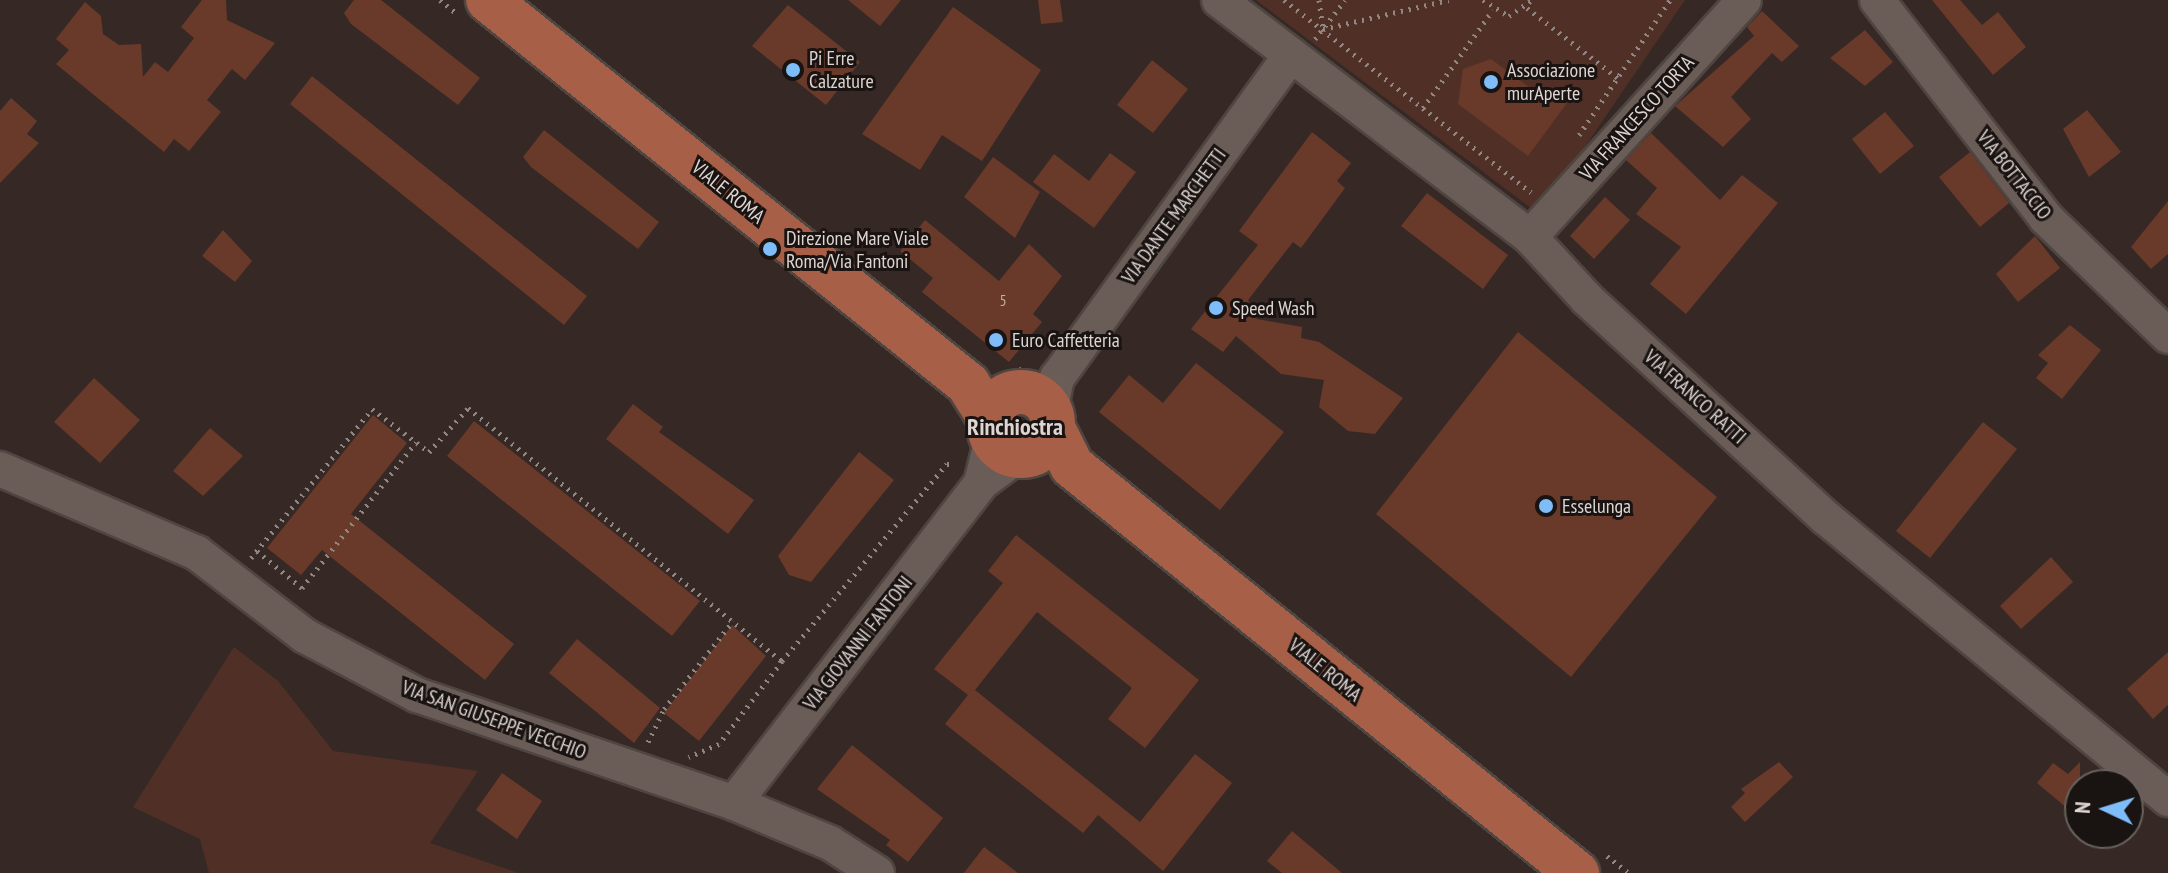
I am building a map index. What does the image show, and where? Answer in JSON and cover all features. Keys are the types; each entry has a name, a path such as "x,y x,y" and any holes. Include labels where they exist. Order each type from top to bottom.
{"main road":[{"name":"VIALE ROMA","path":"488,0 1011,426 1072,466 1577,873"}],"street":[{"name":"VIA FRANCO RATTI","path":"1219,0 1530,237 1587,299 1929,604 2168,799"},
{"name":"VIA FRANCESCO TORTA","path":"1530,237 1744,0"},
{"name":"VIA BOTTACCIO","path":"1877,0 2046,218 2168,336"},
{"name":"VIA DANTE MARCHETTI","path":"1011,426 1291,55"},
{"name":"VIA GIOVANNI FANTONI","path":"734,803 1011,426"},
{"name":"VIA SAN GIUSEPPE VECCHIO","path":"0,469 197,553 305,636 417,695 734,803 830,843 877,873"}],"path":[{"path":"1284,0 1537,197 1545,185"},
{"path":"1319,0 1323,29"},
{"path":"1291,55 1323,29 1345,0"},
{"path":"1323,29 1449,0"},
{"path":"1483,0 1493,10 1509,16 1527,8 1532,0"},
{"path":"1569,149 1670,0"},
{"path":"1527,8 1618,78"},
{"path":"1423,108 1493,10"},
{"path":"231,579 372,409 429,452 468,408 782,661"},
{"path":"679,761 719,744 782,661 947,464 1011,426"},
{"path":"257,551 302,588 416,442"},
{"path":"655,754 644,750 664,709 733,621"}],"shaded area":[{"path":"1256,0 1685,0 1539,214"},
{"path":"234,647 278,681 333,751 478,771 430,843 518,873 209,873 200,839 133,807"}],"building":[{"path":"202,0 226,0 227,20 275,43 245,80 232,69 207,100 221,112 189,151 174,139 164,152 56,64 69,50 56,39 85,2 101,16 103,34 119,45 141,44 143,77 155,62 168,72 194,38 181,27"},
{"path":"354,0 381,0 480,78 458,105 351,24 344,13"},
{"path":"848,0 901,0 880,26"},
{"path":"1038,0 1060,0 1063,22 1041,24"},
{"path":"1932,0 1960,0 1982,25 1998,12 2026,47 1993,75"},
{"path":"788,5 860,62 826,105 752,46"},
{"path":"953,7 1041,70 982,161 942,135 920,170 862,134"},
{"path":"1762,11 1799,46 1782,62 1772,53 1731,97 1751,119 1723,147 1675,106 1754,36 1747,27"},
{"path":"1865,30 1893,62 1865,86 1830,58"},
{"path":"1491,59 1534,91 1539,83 1567,103 1528,156 1458,104 1463,69"},
{"path":"1152,60 1188,89 1153,133 1117,105"},
{"path":"312,76 587,296 564,325 290,104"},
{"path":"11,98 37,121 27,134 39,143 0,183 0,111"},
{"path":"2087,110 2121,152 2089,177 2063,129"},
{"path":"1885,112 1914,146 1880,174 1852,139"},
{"path":"544,130 659,222 638,249 531,167 523,157"},
{"path":"1312,132 1351,163 1337,181 1345,188 1301,248 1293,242 1248,300 1257,319 1302,327 1301,338 1319,342 1403,398 1375,434 1348,431 1319,407 1324,380 1281,374 1236,336 1223,352 1191,329 1258,245 1239,231"},
{"path":"1651,133 1720,200 1742,175 1778,203 1686,314 1650,284 1681,247 1636,214 1657,188 1626,160"},
{"path":"1970,152 2009,203 1980,227 1939,177"},
{"path":"1110,153 1136,172 1094,228 1033,182 1054,154 1089,181"},
{"path":"993,157 1040,192 1015,238 964,197"},
{"path":"1427,193 1508,255 1483,289 1401,226"},
{"path":"1605,197 1630,220 1594,259 1570,236"},
{"path":"2168,201 2168,254 2151,269 2131,247"},
{"path":"925,220 999,281 1029,244 1062,276 1033,314 1042,322 1009,362 922,292 933,278 900,251"},
{"path":"223,230 252,261 235,282 202,256"},
{"path":"2035,236 2060,268 2018,302 1996,274"},
{"path":"2070,325 2101,350 2062,399 2036,378 2048,363 2038,355"},
{"name":"Esselunga","path":"1518,332 1717,497 1571,677 1376,514"},
{"path":"1196,363 1284,432 1220,510 1099,412 1129,375 1163,403"},
{"path":"94,378 140,420 100,463 54,422"},
{"path":"633,404 663,427 659,432 754,500 728,534 606,439"},
{"path":"373,415 407,443 351,514 514,644 485,680 322,550 301,575 267,548"},
{"path":"474,421 700,601 672,636 447,456"},
{"path":"1983,422 2017,449 1930,558 1896,531"},
{"path":"210,428 243,456 203,496 173,471"},
{"path":"859,452 894,480 811,582 789,575 778,556"},
{"path":"1016,535 1199,680 1145,748 1108,719 1132,688 1037,612 975,690 1140,822 1195,754 1232,783 1163,871 1098,815 1083,833 945,724 968,695 934,669 1003,583 988,571"},
{"path":"2051,557 2073,582 2021,629 2000,606"},
{"path":"732,625 766,656 699,741 664,713"},
{"path":"577,639 660,708 634,743 549,673"},
{"path":"2168,652 2168,705 2153,719 2127,689"},
{"path":"852,745 943,818 908,862 886,845 890,840 817,789"},
{"path":"1779,762 1793,777 1745,822 1731,807 1745,793 1741,789"},
{"path":"2053,763 2064,771 2064,806 2037,783"},
{"path":"502,773 542,801 517,839 476,810"},
{"path":"1292,831 1342,873 1282,873 1267,861"},
{"path":"984,847 1018,873 964,873"}],"place":[{"name":"Pi Erre Calzature","path":"793,70"},
{"name":"Associazione murAperte","path":"1491,82"},
{"name":"Direzione Mare Viale Roma/Via Fantoni","path":"770,249"},
{"name":"Speed Wash","path":"1216,308"},
{"name":"Euro Caffetteria","path":"996,340"},
{"name":"Esselunga","path":"1546,506"}],"district":[{"name":"Rinchiostra","path":"1015,427"}]}
